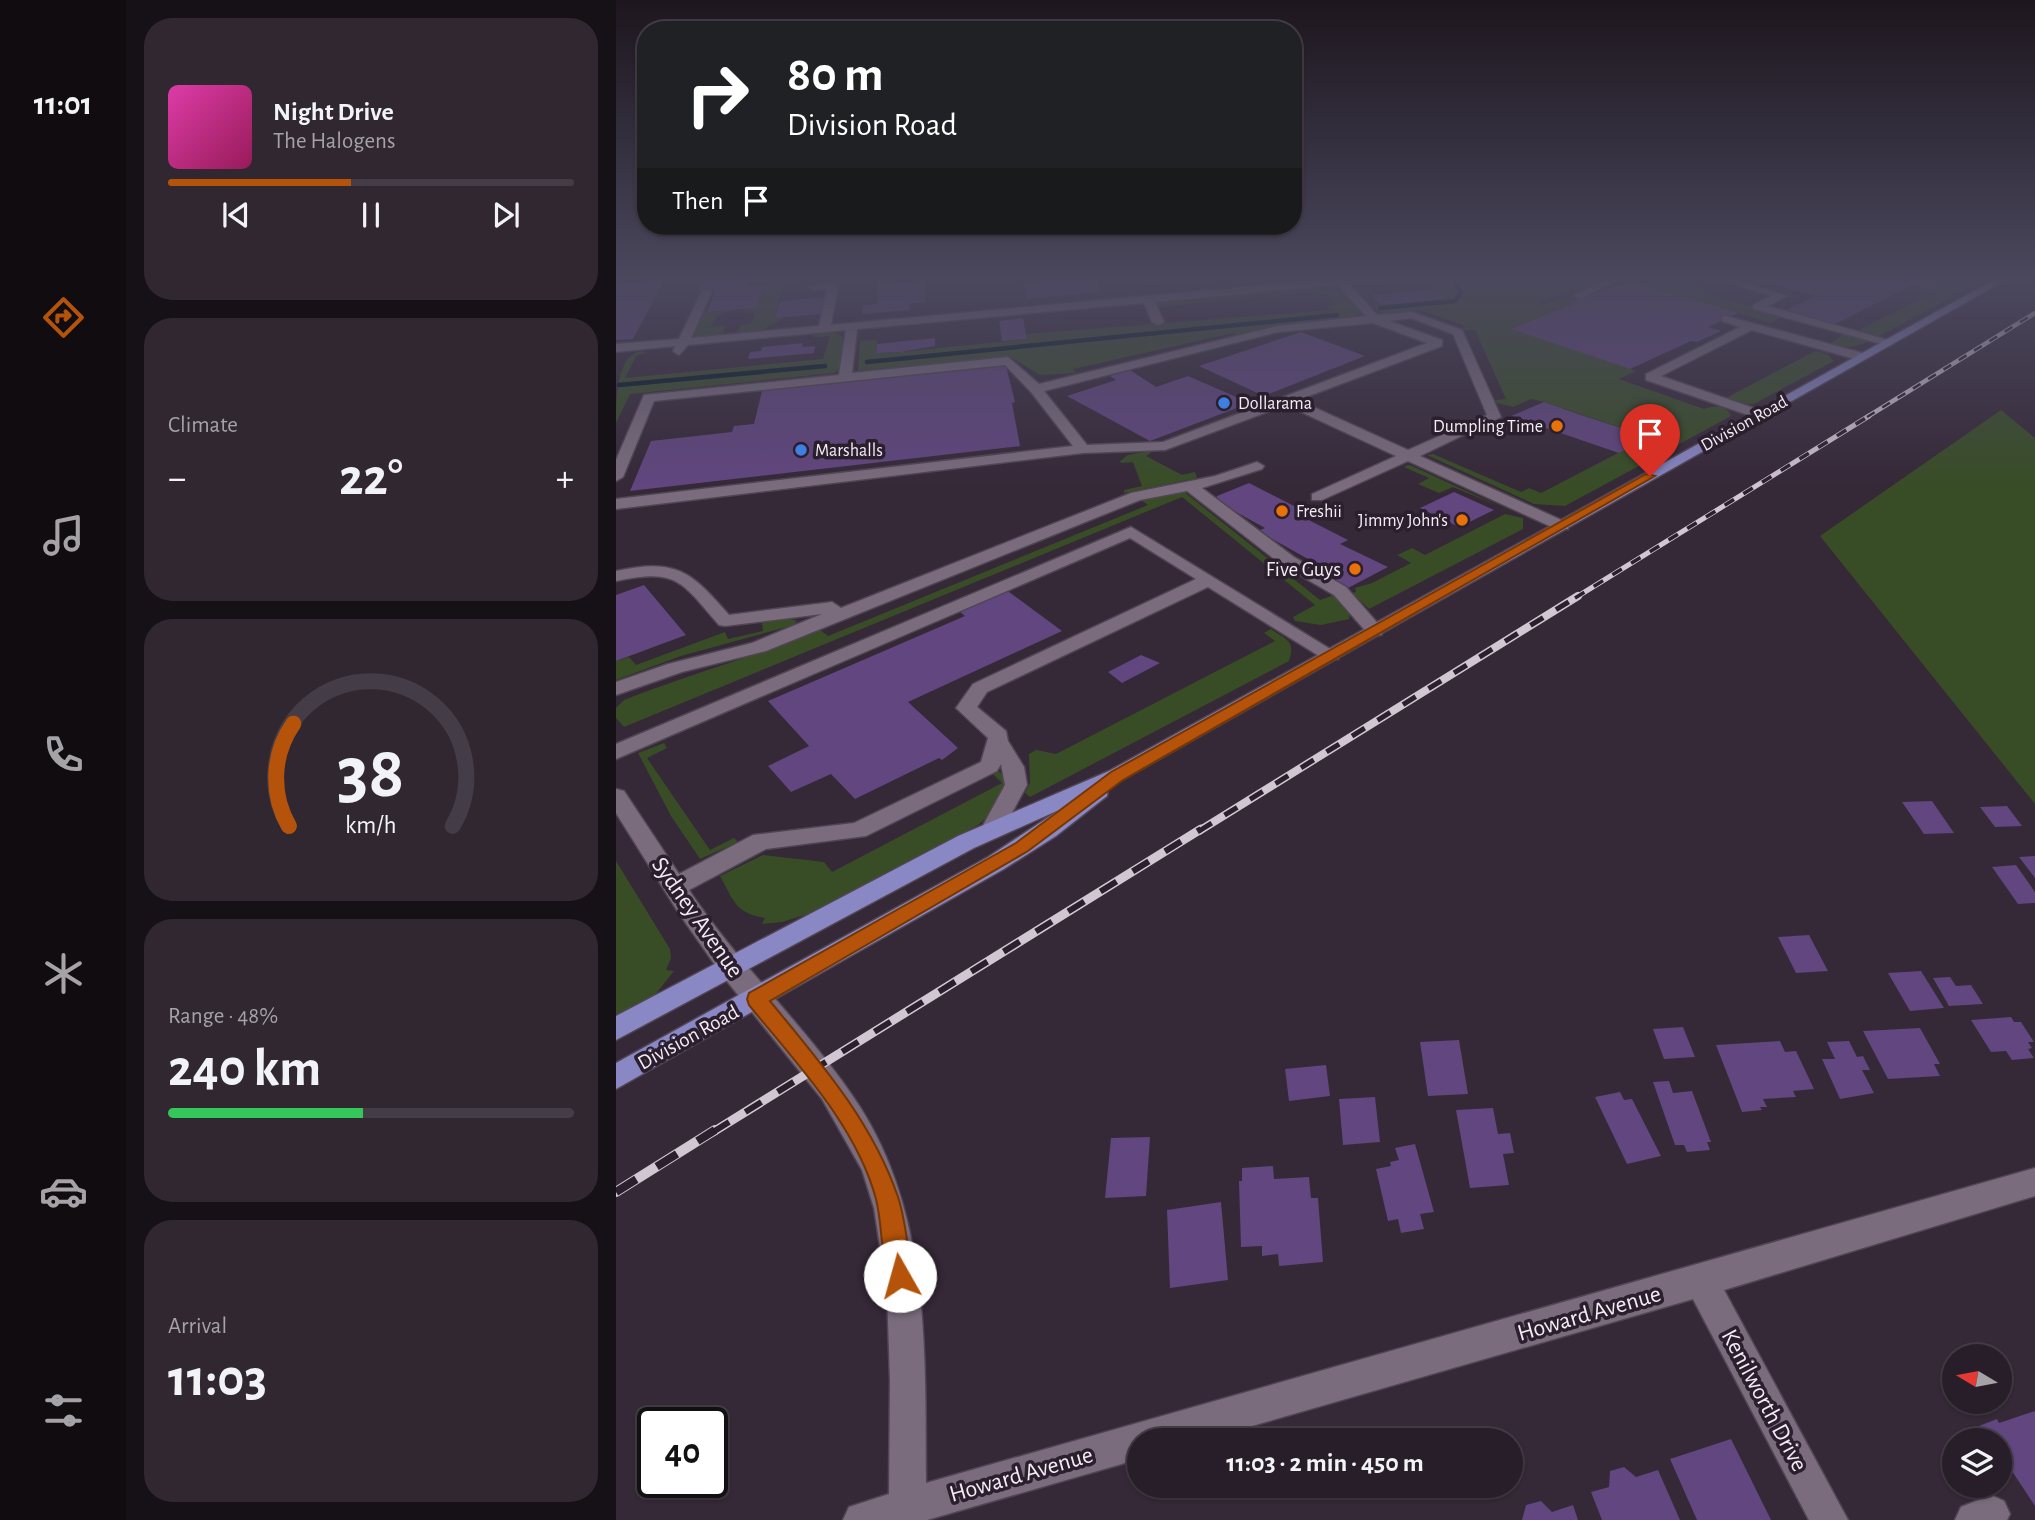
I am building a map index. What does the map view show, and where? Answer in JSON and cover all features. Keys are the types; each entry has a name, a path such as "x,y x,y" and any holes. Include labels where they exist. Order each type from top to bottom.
{"main road":[{"name":"Division Road","path":"616,1029 992,829 1117,776 1879,348"},
{"name":"Division Road","path":"616,1077 1022,847 1117,776"}],"street":[{"path":"845,377 848,348"},
{"path":"1036,389 1202,348"},
{"path":"616,504 1083,449 1165,446 1425,348"},
{"path":"1317,497 1494,417 1465,348"},
{"path":"1707,348 1650,377 1760,415"},
{"path":"1827,348 1862,358"},
{"path":"616,477 649,398 1008,361 1036,389 1083,449"},
{"path":"1286,400 1562,526"},
{"path":"616,689 675,668 759,647 1136,496 1218,480 1257,466"},
{"path":"1190,486 1288,561 1339,591 1375,631"},
{"path":"616,752 1131,533 1331,655"},
{"path":"616,576 639,570 671,569 685,576 725,621 832,607 831,618"},
{"path":"676,887 761,841 858,830 990,766 999,736 966,708 980,688 1208,580"},
{"path":"992,829 1017,789 1016,767 997,741"},
{"name":"Sydney Avenue","path":"620,809 731,968 855,1127 877,1168 895,1235 903,1317 907,1507"},
{"name":"Howard Avenue","path":"1186,1428 1701,1281 2035,1182"},
{"name":"Kenilworth Drive","path":"1701,1281 1829,1520"},
{"name":"Howard Avenue","path":"862,1520 1127,1445"}],"green space":[{"path":"826,348 842,348 839,370 833,373 630,394 616,423 620,377 629,357 637,352 648,352 636,356 625,378 823,359"},
{"path":"860,348 876,348 876,352 940,348 1167,348 1073,369 1076,373 1040,375 1009,356 858,371"},
{"path":"1483,348 1568,348 1636,371 1619,379 1704,409 1723,408 1731,416 1565,506 1534,504 1427,455 1433,454 1521,492 1529,488 1541,493 1649,437 1544,402 1531,399 1513,407 1495,400 1506,399"},
{"path":"1815,351 1827,354 1834,361 1754,404 1738,404 1724,399"},
{"path":"2001,410 2035,438 2035,804 1820,536"},
{"path":"1155,450 1146,456 1182,475 1195,472 1197,478 1124,493 1124,490 1142,486 1133,462 1120,461 1128,455"},
{"path":"1408,465 1501,507 1453,487 1439,493 1418,484 1429,478 1404,467"},
{"path":"1183,491 1320,600 1334,595 1350,612 1349,619 1321,625 1295,621 1293,617 1315,605 1182,497 624,727 616,718 616,708 624,700 820,630 828,636 1148,505 1141,500"},
{"path":"1505,514 1523,518 1523,529 1369,609 1352,593 1356,592 1355,588 1372,583 1411,563 1397,555 1412,548 1425,555"},
{"path":"787,618 797,621 794,625 681,656 616,680 616,661 629,657 636,665 725,632 728,639 763,631 762,623"},
{"path":"1271,629 1288,641 1291,649 1289,661 1030,797 1025,793 1030,783 1029,754 1036,750 1056,754 1275,641 1264,633"},
{"path":"664,743 667,748 647,758 710,850 734,838 738,842 700,859 671,816 638,753"},
{"path":"997,770 1010,780 1001,805 978,825 818,911 782,922 762,924 765,918 747,913 736,904 720,876 763,855 824,862 832,872 1002,783 992,773"},
{"path":"616,861 670,949 671,958 666,970 674,971 651,1000 616,1018"}],"building":[{"path":"762,348 815,348 814,353 748,359 750,352 761,351"},
{"path":"877,348 924,348 901,352 876,353"},
{"path":"1253,348 1343,348 1365,356 1264,396 1199,366"},
{"path":"1567,348 1676,348 1630,369"},
{"path":"1006,366 1015,402 1012,403 1020,446 630,491 651,441 732,432 734,426 754,424 762,391"},
{"path":"1130,370 1156,387 1188,376 1250,403 1150,441 1067,396 1116,380 1110,376"},
{"path":"1544,402 1649,437 1619,453 1511,416"},
{"path":"1249,483 1304,511 1297,514 1348,540 1340,544 1388,567 1348,588 1302,562 1308,559 1258,531 1265,528 1216,501 1217,496"},
{"path":"1454,492 1494,510 1459,527 1420,508"},
{"path":"644,585 686,635 616,661 616,595"},
{"path":"1005,589 1062,631 908,702 958,748 942,760 939,758 855,799 831,774 791,792 768,766 809,746 768,701 965,616 956,609"},
{"path":"1141,655 1160,663 1122,683 1108,672"},
{"path":"1932,801 1954,833 1924,834 1902,802"},
{"path":"2007,806 2022,826 1995,827 1980,807"},
{"path":"2035,856 2035,878 2019,857"},
{"path":"2016,865 2035,892 2035,903 2018,904 1992,867"},
{"path":"1809,935 1828,971 1796,973 1778,937"},
{"path":"1921,971 1944,1008 1910,1011 1888,973"},
{"path":"1950,977 1956,986 1971,985 1983,1004 1949,1006 1933,978"},
{"path":"2011,1017 2014,1022 2021,1022 2034,1042 2028,1042 2032,1048 2028,1049 2034,1058 2012,1060 2006,1051 1991,1052 1971,1020"},
{"path":"1683,1027 1695,1057 1664,1059 1653,1029"},
{"path":"1920,1028 1940,1064 1934,1064 1940,1076 1888,1079 1863,1031"},
{"path":"1459,1040 1468,1094 1428,1096 1420,1042"},
{"path":"1780,1041 1785,1052 1796,1051 1814,1089 1793,1091 1796,1097 1763,1099 1767,1107 1742,1112 1716,1045"},
{"path":"1849,1041 1857,1057 1863,1056 1870,1070 1862,1070 1874,1093 1840,1099 1822,1059 1835,1059 1827,1042"},
{"path":"1326,1065 1330,1096 1289,1101 1285,1069"},
{"path":"1669,1081 1673,1093 1692,1091 1711,1142 1707,1142 1710,1150 1687,1152 1684,1145 1675,1145 1653,1082"},
{"path":"1620,1092 1624,1100 1632,1099 1661,1156 1627,1164 1595,1097"},
{"path":"1375,1097 1380,1142 1343,1145 1339,1099"},
{"path":"1493,1108 1498,1134 1510,1133 1514,1153 1503,1154 1509,1185 1470,1188 1456,1110"},
{"path":"1150,1137 1146,1196 1105,1198 1111,1138"},
{"path":"1415,1144 1434,1212 1420,1214 1424,1229 1401,1233 1398,1219 1388,1221 1376,1169 1391,1166 1390,1162 1399,1160 1395,1148"},
{"path":"1273,1166 1274,1179 1309,1177 1311,1198 1318,1198 1323,1262 1279,1266 1278,1254 1262,1256 1262,1246 1241,1247 1239,1181 1242,1181 1242,1168"},
{"path":"1221,1202 1228,1280 1170,1288 1167,1210"},
{"path":"2035,1411 2035,1506 2012,1471 2012,1428 1979,1426 1997,1419 1999,1423"},
{"path":"1731,1439 1771,1520 1697,1520 1670,1459"},
{"path":"1624,1467 1636,1477 1658,1470 1680,1520 1602,1520 1591,1492 1609,1487 1610,1471"},
{"path":"1541,1501 1552,1512 1573,1505 1578,1520 1522,1520 1526,1505"}],"waterway":[{"path":"867,362 1008,348"},
{"path":"619,385 825,366"}],"railway":[{"path":"1867,417 1979,348"},
{"path":"1575,598 1869,416"},
{"path":"1199,831 1578,596"},
{"path":"713,1132 1201,829"},
{"path":"616,1192 715,1130"}],"place":[{"name":"Dollarama","path":"1224,403"},
{"name":"Dumpling Time","path":"1557,426"},
{"name":"Marshalls","path":"801,450"},
{"name":"Freshii","path":"1282,511"},
{"name":"Jimmy John's","path":"1462,520"},
{"name":"Five Guys","path":"1355,569"}],"route":[{"path":"900,1276 887,1199 866,1145 822,1080 757,999 1022,847 1117,776 1650,476"}]}
